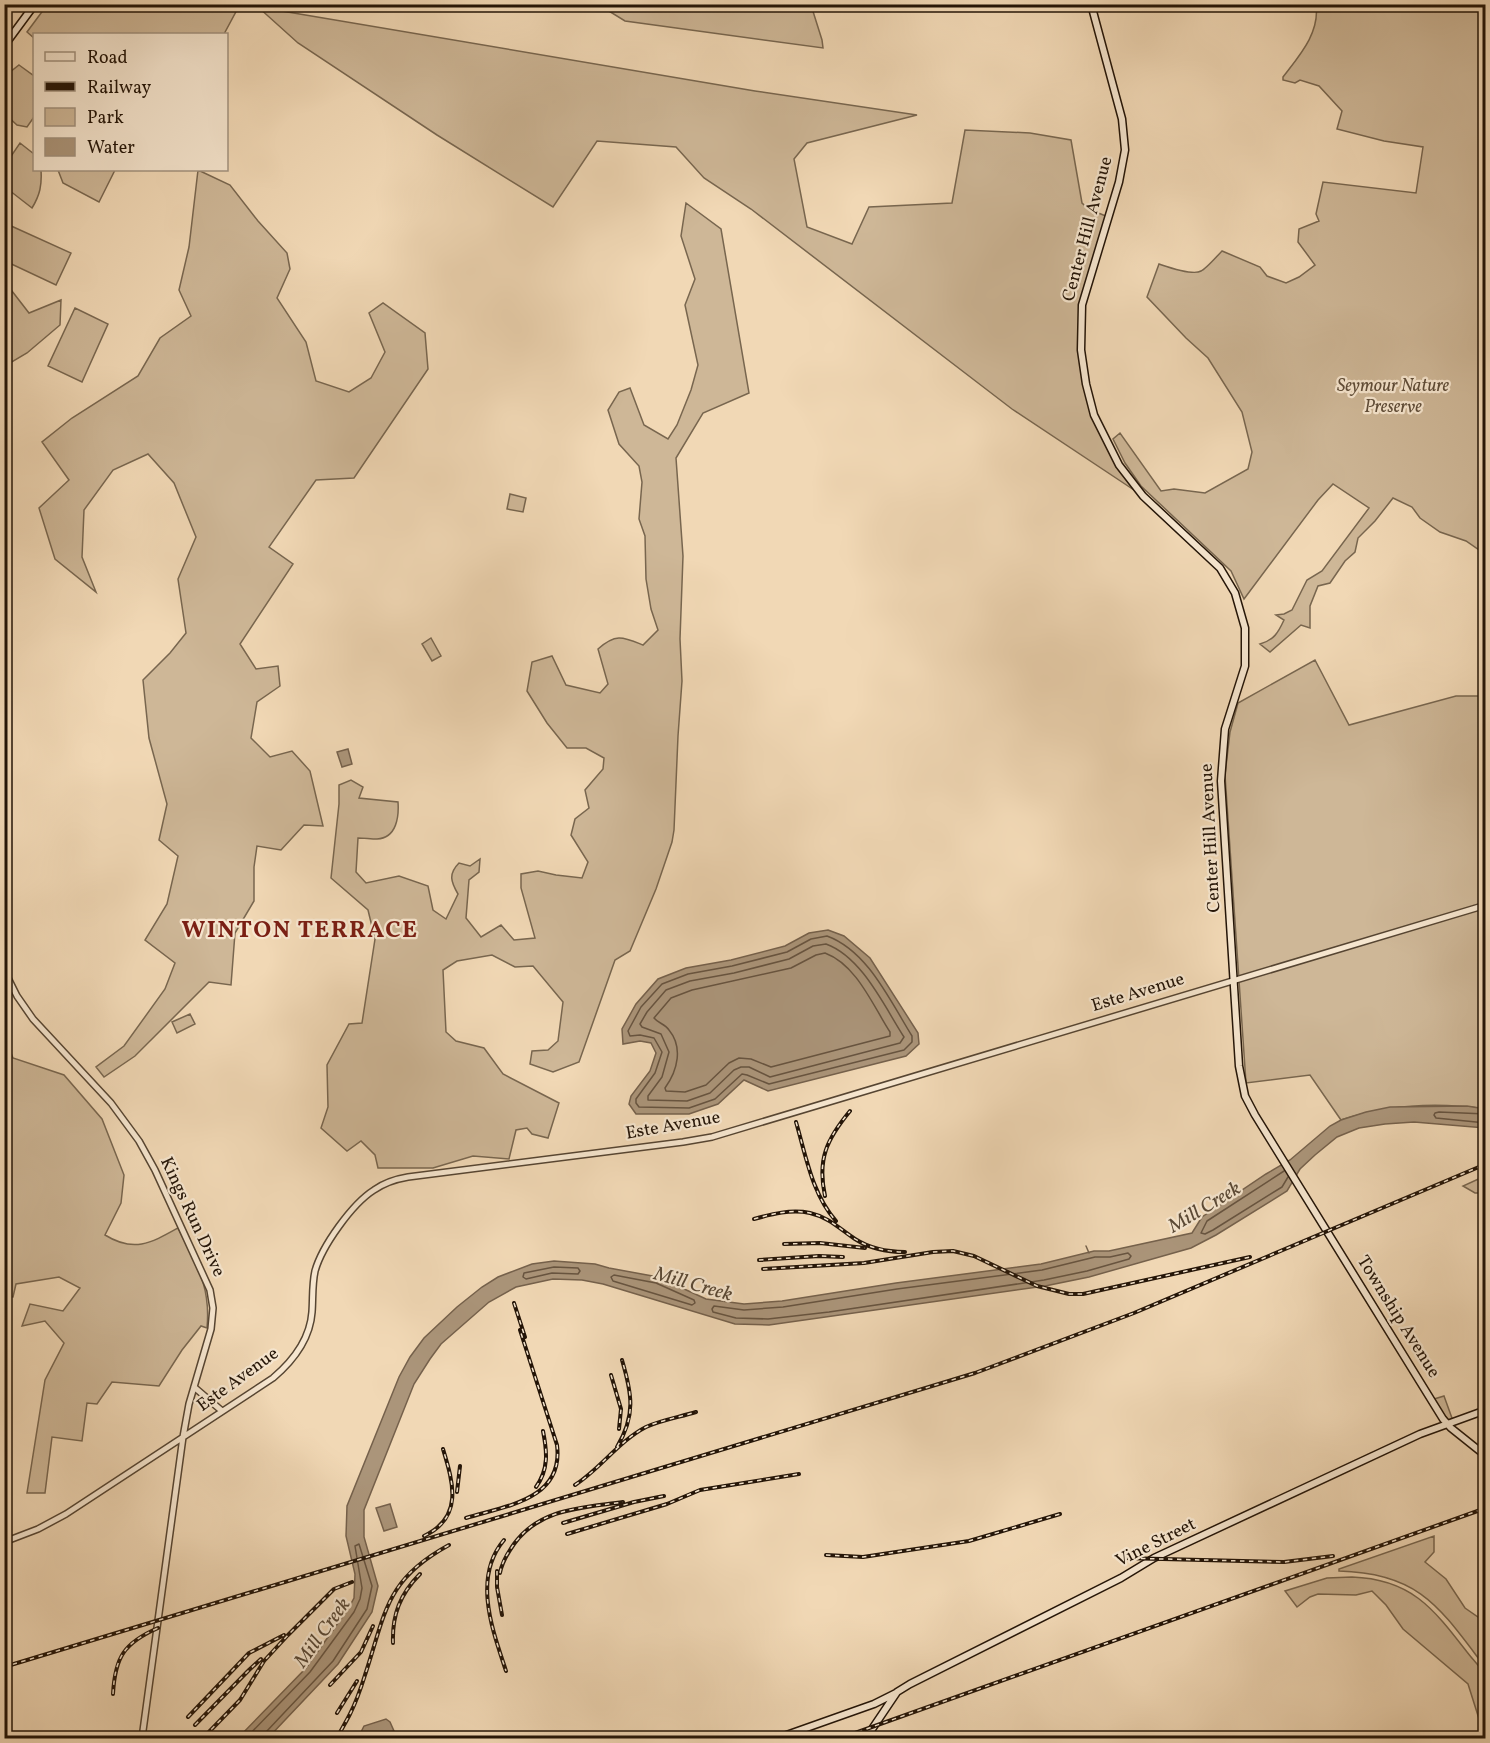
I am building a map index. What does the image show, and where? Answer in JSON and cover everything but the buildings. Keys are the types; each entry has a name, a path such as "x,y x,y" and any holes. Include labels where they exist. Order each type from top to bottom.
{"main road":[{"path":"4,46 35,4"},
{"name":"Center Hill Avenue","path":"1091,4 1122,119 1125,150 1119,182 1082,305 1080,340 1086,384 1097,423 1119,465 1143,496 1220,568 1235,593 1245,628 1245,666 1225,729 1221,758 1239,1066 1242,1086 1251,1108 1296,1184"},
{"name":"Township Avenue","path":"1296,1184 1447,1424 1485,1456"},
{"name":"Vine Street","path":"866,1738 897,1692 1112,1582 1154,1558 1399,1444 1485,1410"},
{"path":"777,1738 874,1704 897,1692"}],"street":[{"name":"Este Avenue","path":"4,1542 38,1529 66,1514 273,1378 294,1358 304,1341 311,1321 313,1284 320,1257 327,1245 359,1203 373,1190 391,1181 712,1137 1485,904"},
{"name":"Kings Run Drive","path":"4,966 17,996 33,1019 111,1103 139,1140 204,1276 212,1299 213,1318 209,1340 194,1387 183,1437 142,1738"},
{"path":"194,1387 222,1411"}],"green space":[{"path":"47,5 239,6 225,33 33,33 33,37 27,32"},
{"path":"599,5 811,5 823,48 625,21"},
{"name":"Seymour Nature Preserve","path":"1316,5 1485,5 1485,554 1466,541 1440,532 1420,518 1412,507 1393,498 1358,538 1355,552 1345,561 1330,583 1318,586 1310,606 1310,628 1301,625 1270,652 1260,644 1272,638 1280,629 1284,620 1276,615 1292,610 1307,580 1322,571 1369,508 1333,484 1318,500 1244,599 1231,571 1141,486 1125,463 1113,439 1120,433 1161,491 1174,489 1205,493 1248,469 1252,452 1242,412 1208,358 1147,297 1159,264 1197,272 1206,268 1222,251 1260,267 1267,276 1286,283 1315,265 1298,242 1299,229 1319,221 1316,214 1323,182 1416,193 1423,147 1384,141 1337,129 1342,111 1319,86 1300,80 1295,83 1283,80 1312,35"},
{"path":"258,7 755,91 917,115 807,143 794,159 807,227 852,244 869,207 952,203 965,130 1030,133 1071,140 1082,203 1089,209 1108,217 1080,318 1086,384 1108,446 1143,496 1012,409 751,209 704,178 676,147 597,141 553,207 437,135 298,43"},
{"path":"19,65 33,75 33,118 27,127 17,125 5,114 5,76"},
{"path":"20,143 33,153 33,171 41,171 41,180 40,190 32,208 5,187 5,165"},
{"path":"58,171 114,171 99,202 63,183"},
{"path":"198,171 200,171 230,185 287,253 290,269 277,298 306,342 316,381 349,392 371,378 385,352 369,313 383,303 425,333 428,369 354,478 316,480 269,547 293,564 240,644 256,669 278,666 280,686 257,702 251,738 270,757 292,751 310,771 323,826 304,825 281,850 257,846 254,867 254,901 235,933 231,985 209,982 135,1056 104,1077 96,1067 124,1046 165,989 175,963 145,940 167,904 178,856 159,840 167,804 149,738 143,680 186,633 178,579 196,537 174,483 148,454 113,470 84,510 82,557 96,592 55,559 39,508 69,480 42,442 72,418 138,376 160,338 191,316 179,290 189,247"},
{"path":"686,203 721,229 749,393 703,413 676,458 683,556 680,639 682,681 672,842 656,889 630,951 615,960 579,1062 553,1072 530,1064 532,1051 548,1050 558,1041 563,1002 533,966 515,967 492,955 457,961 443,970 446,1032 456,1041 484,1048 503,1074 559,1103 548,1138 532,1134 527,1128 516,1130 509,1159 473,1156 433,1168 378,1168 375,1155 361,1141 347,1151 321,1128 328,1107 327,1065 349,1024 362,1023 375,939 368,910 331,878 339,785 351,780 363,787 359,798 398,802 397,820 389,835 377,839 358,838 356,872 366,883 399,876 428,886 433,910 446,919 458,894 452,882 453,871 459,863 470,866 480,859 479,872 469,880 466,918 481,937 501,925 514,940 535,938 521,888 521,874 538,871 582,878 588,862 571,835 575,819 589,808 585,790 603,769 604,758 586,748 567,748 547,723 527,691 532,662 552,656 566,685 600,693 608,684 598,649 610,640 620,638 643,645 658,630 651,609 646,579 645,536 639,519 642,482 639,466 619,444 608,410 619,392 630,388 644,425 668,439 677,425 691,390 698,365 685,305 695,279 681,236"},
{"path":"9,225 71,253 56,285 5,261 5,235"},
{"path":"5,282 29,313 61,300 60,325 27,353 5,366"},
{"path":"75,308 108,324 82,382 48,366"},
{"path":"510,494 526,498 523,512 507,509"},
{"path":"431,638 441,656 432,661 422,644"},
{"path":"1315,660 1349,725 1456,696 1485,696 1485,1109 1412,1106 1376,1111 1341,1120 1310,1075 1246,1083 1225,775 1230,732 1238,703"},
{"path":"190,1014 195,1024 177,1033 172,1022"},
{"path":"4,1036 13,1058 64,1075 102,1119 124,1175 121,1203 105,1235 125,1244 134,1245 151,1242 178,1228 201,1276 207,1299 207,1328 201,1326 182,1350 159,1386 112,1382 97,1404 87,1403 82,1441 52,1437 45,1493 27,1493 45,1380 64,1343 45,1321 22,1326 30,1304 63,1311 80,1288 59,1277 16,1284 13,1297 5,1296"},
{"path":"1485,1176 1485,1193 1475,1193 1463,1186"},
{"path":"1444,1396 1453,1421 1447,1424 1431,1400"},
{"path":"1434,1536 1434,1552 1425,1562 1446,1579 1465,1608 1485,1622 1485,1667 1455,1627 1426,1598 1390,1579 1367,1573 1339,1571 1339,1569"},
{"path":"1352,1577 1390,1583 1405,1590 1431,1609 1443,1622 1485,1675 1487,1700 1485,1738 1482,1738 1480,1722 1468,1684 1403,1629 1386,1605 1372,1591 1356,1595 1318,1594 1297,1607 1285,1591 1327,1578"}],"water":[{"path":"348,749 352,764 342,767 337,752"},
{"path":"828,930 844,936 870,958 918,1033 919,1044 906,1056 768,1091 744,1080 718,1104 689,1114 636,1114 629,1104 631,1096 650,1071 656,1053 651,1043 640,1041 623,1044 622,1029 636,1004 658,979 686,968 731,960 785,946 809,933"},
{"path":"1467,1106 1485,1109 1485,1128 1414,1122 1359,1128 1337,1137 1315,1155 1300,1169 1287,1191 1191,1248 1089,1277 1045,1286 769,1325 735,1324 603,1284 582,1280 553,1279 516,1287 489,1302 441,1344 414,1384 364,1510 364,1537 378,1586 372,1612 338,1664 268,1738 238,1738 306,1668 354,1598 355,1574 346,1536 347,1506 399,1377 410,1357 424,1338 457,1307 498,1277 532,1264 554,1261 595,1264 658,1277 706,1299 744,1304 782,1301 1041,1264 1094,1251 1109,1251 1192,1233 1202,1217 1290,1160 1330,1126 1341,1120 1390,1107"},
{"path":"390,1504 397,1527 384,1531 376,1508"},
{"path":"386,1719 394,1731 363,1738 361,1732 364,1726"}],"waterway":[{"path":"1086,1246 1089,1253"}],"railway":[{"path":"825,1196 823,1160 830,1140 850,1111"},
{"path":"796,1122 815,1187 836,1221"},
{"path":"4,1667 975,1373 1134,1313 1486,1164"},
{"path":"754,1219 789,1212 810,1213 828,1220 866,1245 905,1252"},
{"path":"784,1244 820,1243 865,1248"},
{"path":"763,1269 864,1263 953,1251 974,1256 1037,1286 1069,1294 1083,1294 1250,1257"},
{"path":"759,1260 819,1256 843,1257"},
{"path":"514,1303 525,1337"},
{"path":"466,1518 529,1498 542,1489 551,1478 557,1463 557,1445 520,1330"},
{"path":"617,1447 630,1414 630,1394 622,1360"},
{"path":"611,1375 621,1409 619,1429"},
{"path":"575,1485 636,1433 658,1422 696,1412"},
{"path":"536,1487 546,1460 543,1431"},
{"path":"424,1536 437,1528 450,1509 452,1486 443,1449"},
{"path":"457,1492 460,1466"},
{"path":"567,1534 667,1504 700,1490 799,1474"},
{"path":"563,1523 634,1502 664,1496"},
{"path":"500,1573 505,1558 514,1544 536,1523 549,1516 577,1508 623,1502"},
{"path":"841,1738 1486,1508"},
{"path":"826,1555 863,1557 969,1541 1060,1514"},
{"path":"504,1540 494,1555 487,1588 491,1622 506,1671"},
{"path":"337,1738 358,1695 391,1600 412,1571 449,1545"},
{"path":"1123,1558 1284,1562 1333,1556"},
{"path":"497,1571 497,1587 502,1615"},
{"path":"393,1643 394,1623 402,1597 420,1574"},
{"path":"205,1736 240,1700 264,1661 288,1635 334,1589 352,1582"},
{"path":"330,1685 361,1652 373,1626"},
{"path":"113,1694 116,1670 124,1653 137,1639 158,1628"},
{"path":"188,1717 249,1653 284,1635"},
{"path":"195,1725 261,1659"},
{"path":"337,1713 357,1681"}],"district":[{"name":"WINTON TERRACE","path":"300,931"}],"water label":[{"name":"Mill Creek","path":"1205,1208"},
{"name":"Mill Creek","path":"693,1285"},
{"name":"Mill Creek","path":"323,1633"}]}
